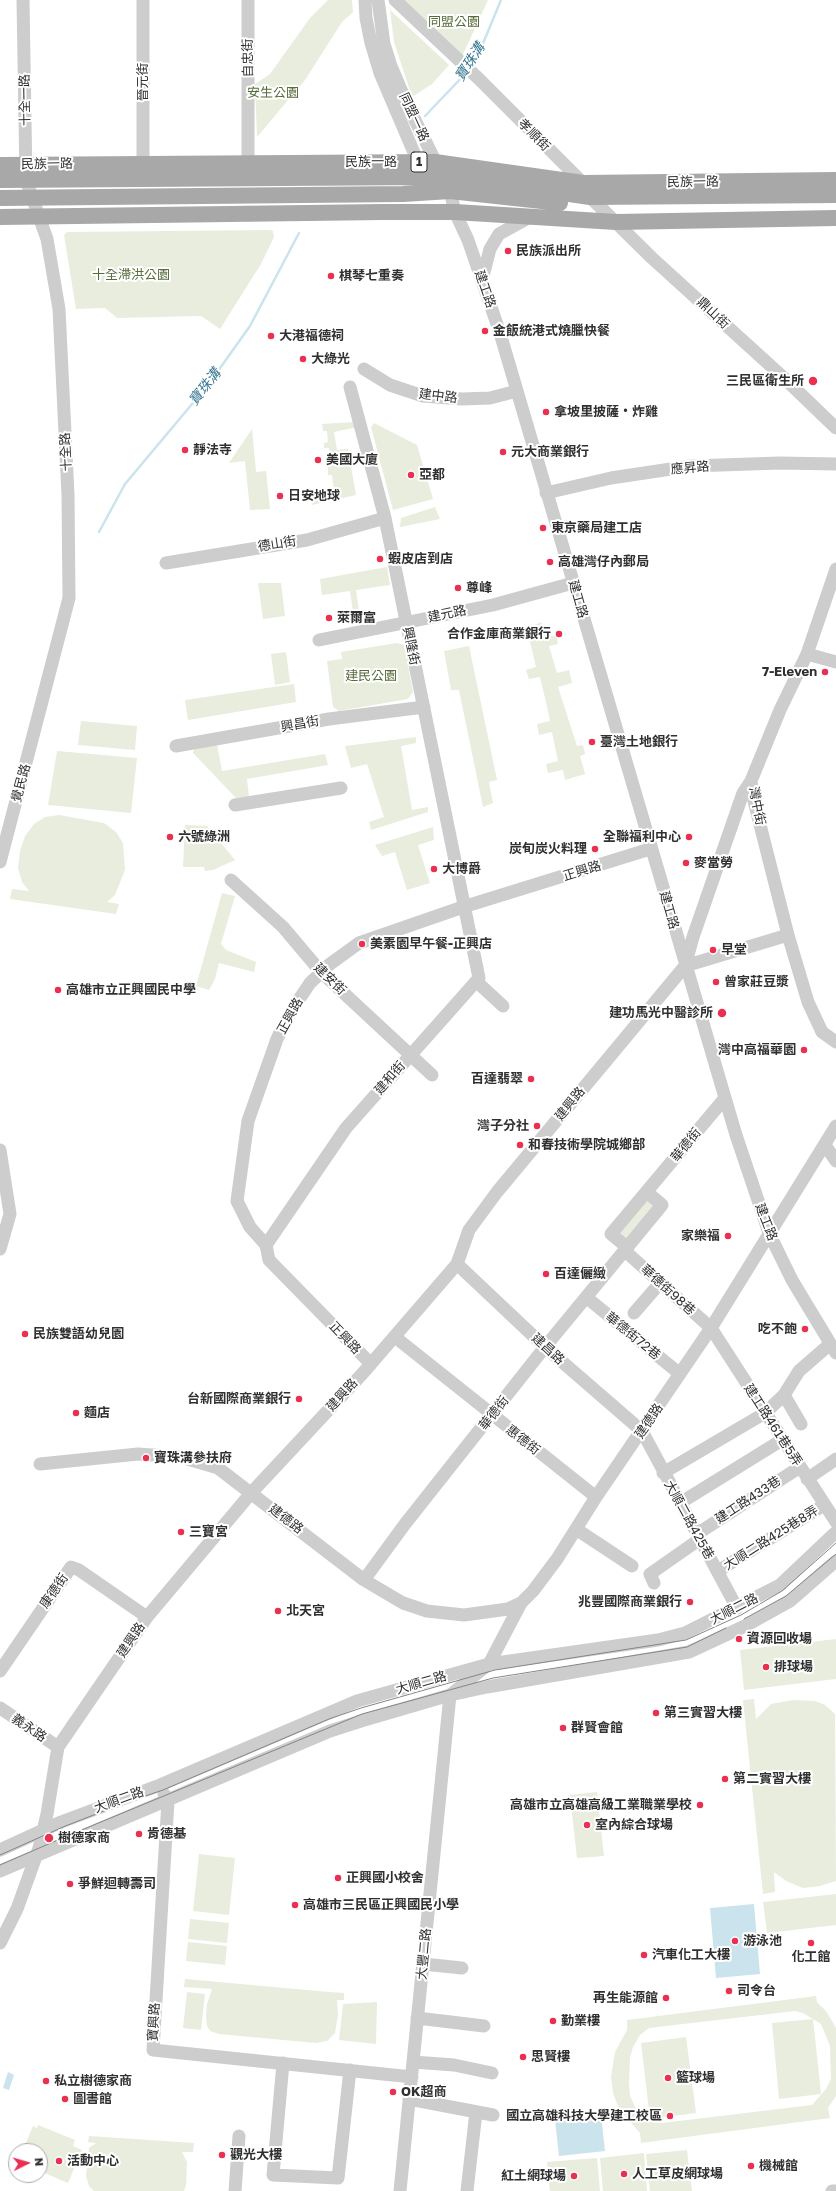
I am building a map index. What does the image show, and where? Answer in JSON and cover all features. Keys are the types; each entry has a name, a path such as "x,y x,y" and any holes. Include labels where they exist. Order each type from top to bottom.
{"main road":[{"name":"民族一路","path":"0,165 435,162 582,183 836,180"},
{"name":"民族一路","path":"0,180 425,177 447,184 602,208 836,204"},
{"name":"民族一路","path":"0,198 403,194 434,191 447,184 590,197 836,195"},
{"path":"0,217 455,212 528,218 616,222 836,218"}],"street":[{"name":"十全一路","path":"23,0 26,180 34,198"},
{"name":"晉元街","path":"143,164 144,0"},
{"name":"自忠街","path":"248,0 248,163"},
{"name":"同盟一路","path":"365,0 366,18 378,66 417,162 434,191 455,212"},
{"name":"同盟一路","path":"378,0 384,44 391,66 435,162 447,184 455,212"},
{"name":"孝順街","path":"394,0 458,59 582,183 590,197"},
{"name":"鼎山街","path":"590,197 836,428"},
{"name":"十全路","path":"34,198 47,239 59,309 70,572 69,598 64,623 41,705"},
{"name":"建工路","path":"455,212 482,280 518,391 546,493 650,849 725,1098 769,1232 792,1280 833,1349"},
{"path":"482,280 490,249 499,234 528,218"},
{"name":"建中路","path":"364,369 390,385 423,396 462,399 490,398 518,391"},
{"name":"興隆街","path":"350,387 385,518 463,907"},
{"name":"應昇路","path":"546,493 611,478 691,466 780,463 836,464"},
{"name":"德山街","path":"166,564 307,540 385,518"},
{"name":"灣中街","path":"836,569 807,654 780,710 751,782 754,801 788,935 811,1008 822,1032 836,1042"},
{"name":"建元路","path":"319,640 493,604 573,583"},
{"path":"807,654 836,662"},
{"name":"覺民路","path":"0,862 41,705"},
{"name":"興昌街","path":"176,746 329,719 424,707"},
{"name":"建工路","path":"685,966 693,937 743,793 751,782"},
{"path":"235,806 341,788"},
{"name":"正興路","path":"370,1364 269,1260 266,1244 250,1227 237,1201 248,1121 277,1039 290,1013 310,983 321,972 359,943 463,907 650,849"},
{"name":"建安街","path":"231,880 283,927 321,972 432,1075"},
{"path":"463,907 479,978 477,982 503,1006"},
{"path":"685,966 788,935"},
{"name":"建興路","path":"0,1943 17,1909 44,1830 58,1747 147,1617 252,1492 395,1337 457,1264 469,1230 497,1192 685,966"},
{"name":"建和街","path":"266,1244 346,1128 477,982"},
{"name":"華德街","path":"626,1249 611,1234 725,1098"},
{"name":"建德路","path":"489,1664 521,1603 533,1591 576,1529 596,1497 711,1328 769,1232 831,1148 836,1126"},
{"path":"831,1148 836,1161"},
{"path":"0,1150 10,1214 0,1249"},
{"name":"華德街","path":"364,1580 405,1524 493,1416 544,1347 662,1205 647,1192"},
{"name":"華德街98巷","path":"626,1249 660,1283 711,1328"},
{"name":"建昌路","path":"457,1264 544,1347 642,1431"},
{"path":"634,1313 660,1283"},
{"name":"華德街72巷","path":"586,1297 680,1374"},
{"name":"建工路461巷5弄","path":"711,1328 836,1522"},
{"name":"惠德街","path":"395,1337 596,1497"},
{"path":"664,1473 765,1413 784,1395 800,1371 833,1349"},
{"path":"784,1395 801,1424"},
{"name":"大順二路425巷","path":"642,1431 737,1608"},
{"path":"680,1503 782,1440"},
{"name":"建德路","path":"40,1464 119,1455 181,1457 218,1468 252,1492 364,1580 403,1604 427,1611 464,1615 491,1613 521,1603"},
{"path":"807,1479 836,1459"},
{"name":"建工路433巷","path":"654,1583 650,1574 698,1536 800,1468"},
{"name":"大順二路425巷8弄","path":"718,1571 824,1505"},
{"path":"576,1529 632,1566"},
{"name":"大順二路","path":"0,1850 44,1830 160,1785 358,1701 489,1664 658,1640 685,1633 780,1585 836,1532"},
{"name":"大順二路","path":"0,1872 330,1731 450,1694 587,1668 689,1652 745,1626 790,1601 836,1561"},
{"name":"康德街","path":"0,1671 71,1567 79,1570 147,1617"},
{"path":"450,1694 489,1664"},
{"name":"大豐二路","path":"400,2191 450,1694"},
{"name":"義永路","path":"0,1708 58,1747"},
{"path":"160,1785 168,1801"},
{"name":"寶興路","path":"168,1801 153,2050 412,2076"},
{"path":"423,1964 462,1968"},
{"path":"417,2018 484,2026"},
{"path":"413,2062 454,2064 492,2073"},
{"path":"283,2063 273,2175 338,2178 350,2070"},
{"path":"409,2099 493,2115"},
{"path":"467,2191 476,2112"},
{"path":"235,2191 239,2136"},
{"path":"832,2191 836,2190"}],"green space":[{"name":"安生公園","path":"328,0 352,0 353,12 342,22 305,80 257,137 255,84 270,74 310,18"},
{"name":"同盟公園","path":"400,0 488,0 461,59"},
{"path":"390,10 449,65 432,84 412,97 394,42"},
{"name":"十全滯洪公園","path":"273,231 274,237 261,264 220,329 201,316 117,318 105,308 76,309 64,235 67,232"},
{"path":"354,422 358,427 334,432 337,450 348,449 356,495 312,505 314,500 331,498 331,490 334,490 332,475 328,475 328,467 330,467 329,448 324,448 324,443 328,442 327,431 323,431 322,424"},
{"path":"374,423 417,445 433,499 393,510 371,427"},
{"path":"252,429 256,472 266,471 270,509 250,510 245,461 229,463"},
{"path":"435,507 440,519 400,527 401,518"},
{"path":"387,567 390,585 356,590 360,618 354,619 350,591 322,595 320,579"},
{"path":"258,583 281,583 285,616 263,619"},
{"path":"541,622 545,638 556,635 558,644 549,646 557,673 569,670 572,683 558,687 577,746 583,745 585,754 580,756 585,774 565,780 563,770 548,773 546,764 558,761 552,732 539,735 537,724 550,721 546,702 540,677 529,679 526,670 536,667 527,629"},
{"name":"建民公園","path":"397,643 404,645 413,692 408,699 339,711 333,707 327,661 342,659 341,652"},
{"path":"469,646 497,780 489,782 493,803 483,807 459,690 451,690 444,651"},
{"path":"286,652 290,682 275,685 271,654"},
{"path":"294,684 296,702 188,720 185,700"},
{"path":"81,721 137,726 135,750 78,745"},
{"path":"416,737 416,743 401,746 412,810 428,807 428,812 371,830 369,822 384,817 367,764 351,768 345,746"},
{"path":"217,744 222,771 325,754 328,765 247,779 249,797 236,798 193,753 194,749"},
{"path":"57,751 137,758 131,813 48,805"},
{"path":"59,815 104,823 116,832 123,843 125,870 115,895 107,902 119,904 116,914 10,899 12,889 29,891 22,882 18,868 20,851 25,836 34,824 45,817"},
{"path":"185,825 207,826 235,860 213,870 205,871 204,867 183,867"},
{"path":"433,827 434,840 418,845 430,883 407,890 395,852 382,856 375,845"},
{"path":"222,893 235,896 221,944 226,950 256,962 254,972 219,963 215,979 209,990 196,986"},
{"path":"646,1198 657,1207 627,1243 616,1234"},
{"path":"836,1639 836,1679 744,1690 740,1650"},
{"path":"754,1699 756,1719 771,1704 793,1700 815,1701 825,1705 835,1714 836,1881 820,1886 803,1888 786,1881 774,1872 775,1892 763,1894 743,1700"},
{"name":"室內綜合球場","path":"597,1792 604,1856 577,1858 570,1795"},
{"path":"199,1854 235,1858 229,1915 193,1911"},
{"path":"836,1894 836,1925 767,1933 763,1902"},
{"path":"190,1919 229,1923 227,1943 188,1939"},
{"path":"188,1942 227,1946 225,1965 186,1961"},
{"path":"185,1979 344,1993 344,2000 337,2000 338,2015 335,2033 327,2041 316,2043 219,2034 210,2031 207,2026 207,2004 212,1989 184,1987"},
{"path":"187,1992 205,1994 201,2030 183,2028"},
{"path":"816,1996 817,2002 826,2011 836,2028 836,2096 828,2108 830,2118 641,2143 640,2133 619,2109 613,2093 611,2077 615,2052 627,2030 627,2020","holes":["795,2011 803,2013 821,2024 830,2046 831,2079 826,2089 812,2105 662,2123 651,2122 643,2118 636,2109 630,2096 630,2058 633,2047 640,2035 649,2028"]},
{"path":"377,2002 376,2044 339,2040 343,2004"},
{"path":"813,2019 821,2094 779,2099 772,2023"},
{"name":"籃球場","path":"686,2037 696,2113 650,2119 641,2043"},
{"name":"活動中心","path":"38,2125 75,2140 73,2146 82,2150 68,2183 48,2174 48,2143 26,2143 33,2126 37,2128"},
{"path":"89,2136 194,2143 193,2152 182,2152 187,2162 186,2186 184,2191 94,2191 89,2186 86,2176 89,2148 96,2143 88,2142"},
{"path":"687,2150 692,2191 650,2191 646,2154"},
{"name":"人工草皮網球場","path":"644,2153 647,2191 603,2191 600,2158"},
{"name":"紅土網球場","path":"597,2158 600,2191 550,2191 547,2162"}],"water":[{"name":"游泳池","path":"754,1904 760,1974 716,1978 710,1908"},
{"path":"8,2072 14,2075 9,2090 3,2088"},
{"path":"601,2115 605,2151 559,2156 555,2120"}],"waterway":[{"name":"寶珠溝","path":"471,65 479,53 501,0"},
{"name":"寶珠溝","path":"425,116 466,73"},
{"name":"寶珠溝","path":"99,532 125,484 208,385 250,326 299,233"}],"tram line":[{"path":"0,1855 63,1827 119,1805 163,1790 329,1719 361,1708 495,1670 686,1640 741,1615 782,1591 836,1543"},
{"path":"744,1619 786,1596 836,1554"},
{"path":"0,1865 362,1714 493,1678 687,1647 726,1628"}],"place":[{"name":"民族派出所","path":"508,251"},
{"name":"棋琴七重奏","path":"331,276"},
{"name":"金飯統港式燒臘快餐","path":"485,331"},
{"name":"大港福德祠","path":"271,336"},
{"name":"大綠光","path":"303,359"},
{"name":"三民區衛生所","path":"813,381"},
{"name":"拿坡里披薩‧炸雞","path":"546,412"},
{"name":"靜法寺","path":"185,450"},
{"name":"元大商業銀行","path":"503,452"},
{"name":"美國大廈","path":"318,460"},
{"name":"亞都","path":"411,475"},
{"name":"日安地球","path":"280,496"},
{"name":"東京藥局建工店","path":"543,528"},
{"name":"蝦皮店到店","path":"380,559"},
{"name":"高雄灣仔內郵局","path":"550,562"},
{"name":"尊峰","path":"458,588"},
{"name":"萊爾富","path":"329,618"},
{"name":"合作金庫商業銀行","path":"559,634"},
{"name":"7-Eleven","path":"825,672"},
{"name":"臺灣土地銀行","path":"592,742"},
{"name":"六號綠洲","path":"170,837"},
{"name":"全聯福利中心","path":"689,837"},
{"name":"炭旬炭火料理","path":"595,849"},
{"name":"麥當勞","path":"686,863"},
{"name":"大博爵","path":"434,869"},
{"name":"美素園早午餐-正興店","path":"362,944"},
{"name":"早堂","path":"713,950"},
{"name":"曾家莊豆漿","path":"716,982"},
{"name":"高雄市立正興國民中學","path":"58,990"},
{"name":"建功馬光中醫診所","path":"722,1013"},
{"name":"灣中高福華園","path":"804,1050"},
{"name":"百達翡翠","path":"531,1079"},
{"name":"灣子分社","path":"537,1126"},
{"name":"和春技術學院城鄉部","path":"520,1145"},
{"name":"家樂福","path":"728,1236"},
{"name":"百達儷緻","path":"546,1274"},
{"name":"吃不飽","path":"805,1329"},
{"name":"民族雙語幼兒園","path":"25,1334"},
{"name":"台新國際商業銀行","path":"299,1399"},
{"name":"麵店","path":"76,1413"},
{"name":"寶珠溝參扶府","path":"146,1458"},
{"name":"三寶宮","path":"181,1532"},
{"name":"兆豐國際商業銀行","path":"690,1602"},
{"name":"北天宮","path":"278,1611"},
{"name":"資源回收場","path":"739,1639"},
{"name":"排球場","path":"766,1667"},
{"name":"第三實習大樓","path":"656,1713"},
{"name":"群賢會館","path":"563,1728"},
{"name":"第二實習大樓","path":"725,1779"},
{"name":"高雄市立高雄高級工業職業學校","path":"700,1805"},
{"name":"室內綜合球場","path":"587,1825"},
{"name":"肯德基","path":"139,1834"},
{"name":"樹德家商","path":"49,1838"},
{"name":"正興國小校舍","path":"338,1878"},
{"name":"爭鮮迴轉壽司","path":"70,1884"},
{"name":"高雄市三民區正興國民小學","path":"295,1905"},
{"name":"游泳池","path":"735,1941"},
{"name":"化工館","path":"811,1943"},
{"name":"汽車化工大樓","path":"644,1955"},
{"name":"司令台","path":"729,1991"},
{"name":"再生能源館","path":"666,1998"},
{"name":"勤業樓","path":"553,2021"},
{"name":"思賢樓","path":"523,2057"},
{"name":"籃球場","path":"668,2078"},
{"name":"私立樹德家商","path":"46,2081"},
{"name":"OK超商","path":"393,2092"},
{"name":"圖書館","path":"65,2099"},
{"name":"國立高雄科技大學建工校區","path":"670,2116"},
{"name":"觀光大樓","path":"222,2155"},
{"name":"活動中心","path":"59,2161"},
{"name":"機械館","path":"751,2166"},
{"name":"人工草皮網球場","path":"624,2174"},
{"name":"紅土網球場","path":"574,2176"}]}
